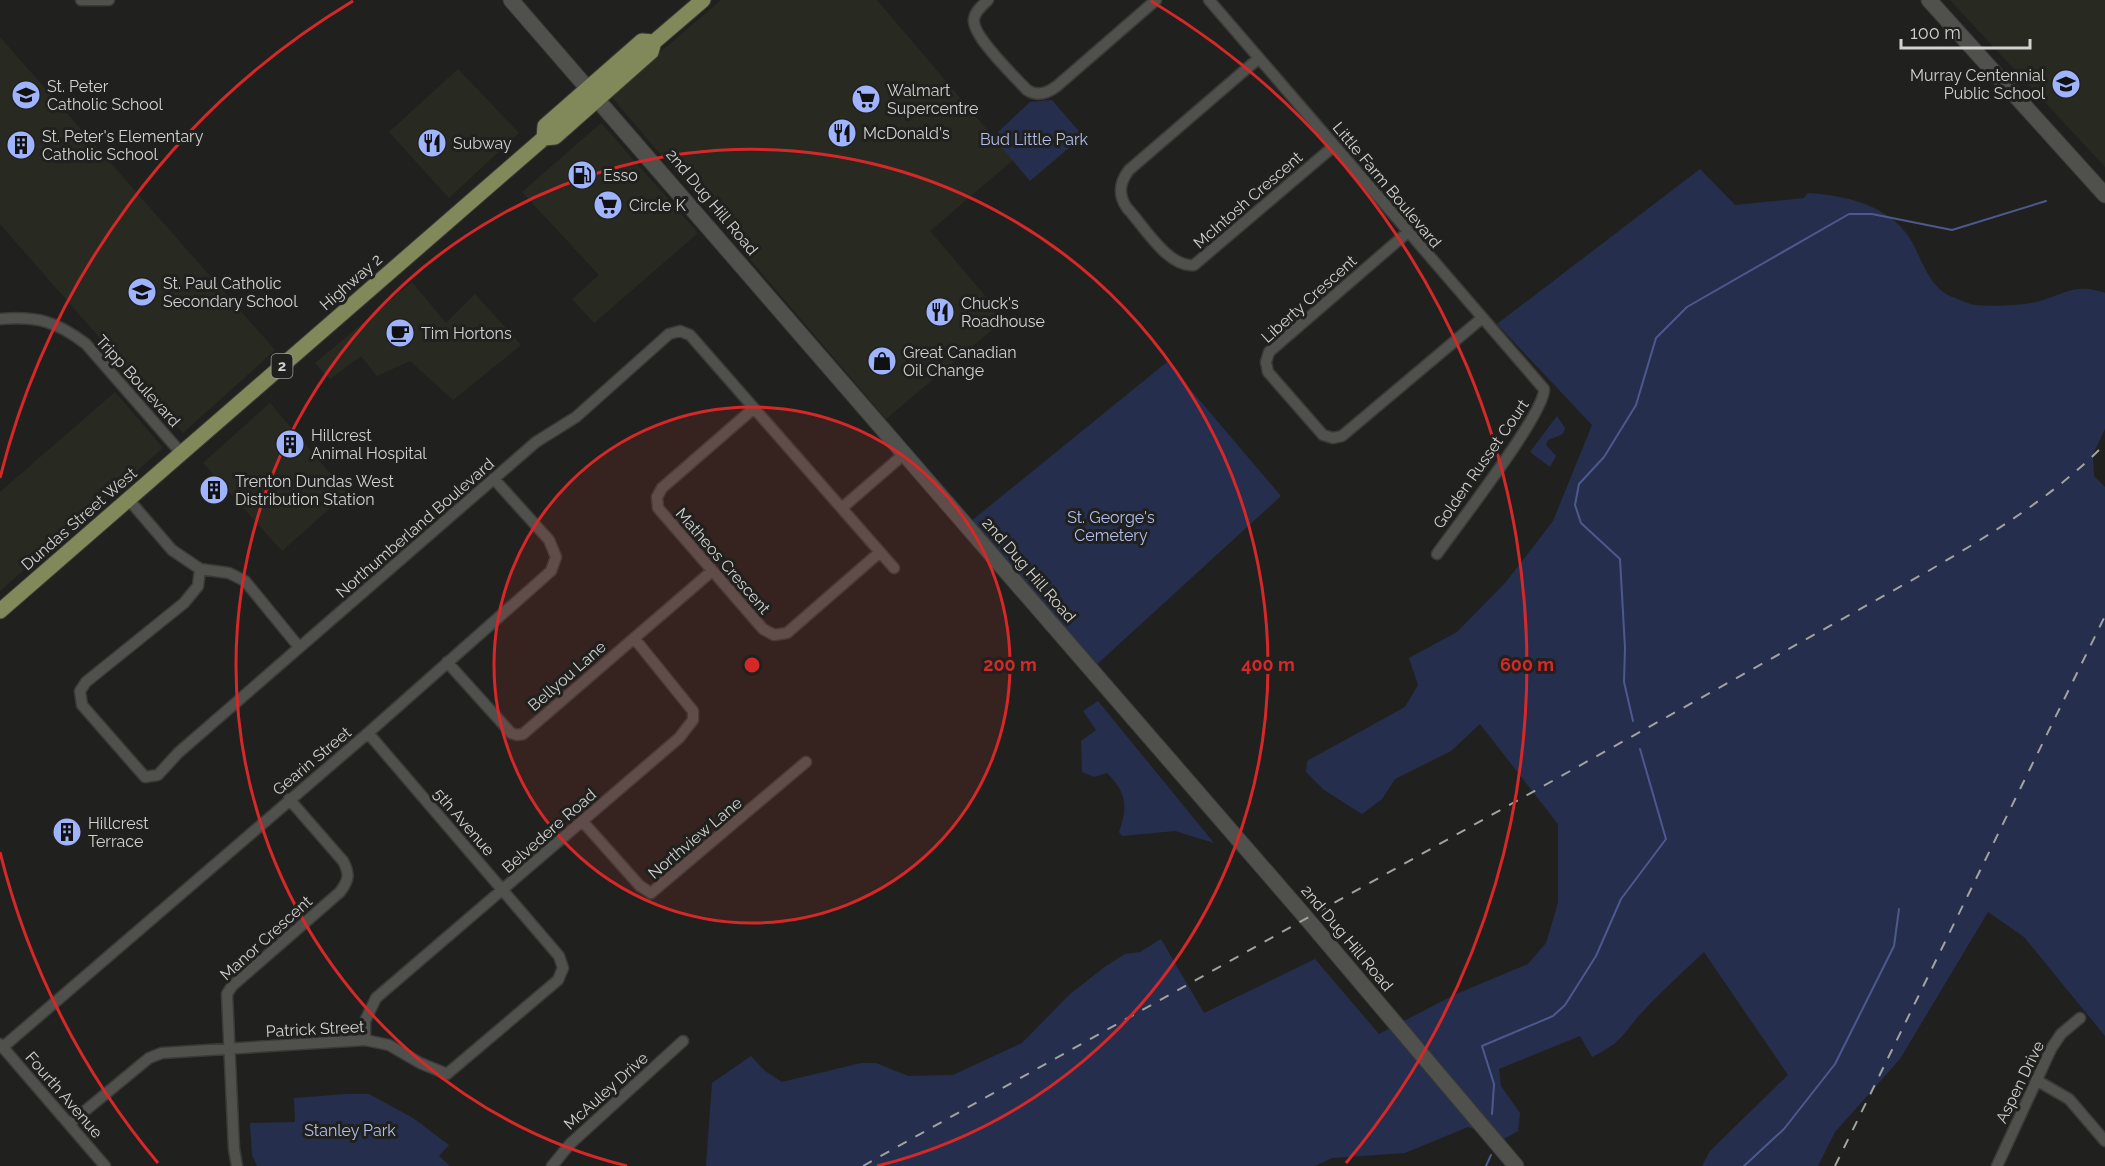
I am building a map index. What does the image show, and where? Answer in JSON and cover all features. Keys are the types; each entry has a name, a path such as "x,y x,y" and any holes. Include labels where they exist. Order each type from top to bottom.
{"main road":[{"name":"Highway 2","path":"182,454 543,138 545,126 594,93 642,41 654,42 704,0"},
{"name":"Dundas Street West","path":"0,611 182,454"}],"street":[{"path":"81,0 109,0"},
{"name":"2nd Dug Hill Road","path":"511,0 594,93 1302,913 1516,1166"},
{"path":"988,0 976,13 974,19 977,33 1027,90 1036,94 1047,92 1057,86 1156,0"},
{"name":"Little Farm Boulevard","path":"1209,0 1481,319 1544,389"},
{"path":"1929,0 2105,195"},
{"name":"McIntosh Crescent","path":"1259,58 1129,170 1124,177 1120,193 1127,208 1172,259 1178,264 1194,265 1334,146"},
{"name":"Liberty Crescent","path":"1408,232 1269,352 1266,362 1268,372 1323,435 1333,438 1342,436 1481,319"},
{"name":"Tripp Boulevard","path":"0,319 21,317 53,322 72,333 86,344 182,454"},
{"name":"Northumberland Boulevard","path":"200,569 198,586 184,603 86,682 80,691 82,705 145,777 158,775 178,753 536,442 576,417 669,334 680,331 690,335 842,508"},
{"name":"Golden Russet Court","path":"1437,554 1502,465 1542,404 1544,389"},
{"name":"Matheos Crescent","path":"754,408 662,488 657,497 658,508 712,571 763,629 774,635 787,633 880,552"},
{"path":"894,568 842,508 904,454"},
{"name":"Gearin Street","path":"1,1046 368,734 555,564 556,557 549,540 494,479"},
{"path":"129,500 172,550 200,569 229,573 245,581 299,647"},
{"name":"Bellyou Lane","path":"447,662 501,723 517,735 712,571"},
{"name":"Belvedere Road","path":"365,1040 365,1021 376,998 679,738 693,720 693,711 634,638"},
{"name":"5th Avenue","path":"368,734 560,958"},
{"name":"Northview Lane","path":"583,822 640,886 651,893 806,762"},
{"name":"Manor Crescent","path":"237,1166 225,1002 232,986 340,892 348,882 349,873 343,861 289,799"},
{"name":"Patrick Street","path":"69,1124 149,1058 162,1053 365,1040 389,1045 420,1063 447,1074 558,980 563,968 560,958"},
{"name":"Aspen Drive","path":"1997,1166 2036,1080 2061,1034 2080,1018"},
{"name":"McAuley Drive","path":"552,1166 570,1144 683,1041"},
{"name":"Fourth Avenue","path":"1,1046 105,1166"},
{"path":"2036,1080 2069,1099 2105,1141"}],"shaded area":[{"path":"721,0 877,0 1013,160 930,231 1005,319 886,419 610,95"},
{"name":"Murray Centennial Public School","path":"1950,0 2105,0 2105,167"},
{"name":"St. Paul Catholic Secondary School","path":"0,37 275,350 183,433 0,224"},
{"path":"458,69 519,133 449,198 389,132"},
{"path":"601,123 698,233 594,323 572,299 599,275 522,192"},
{"path":"412,282 446,323 475,294 521,345 453,400 410,361 377,376 361,356 330,379 315,363"},
{"path":"115,392 163,448 0,591 0,492"},
{"path":"270,403 347,493 282,551 203,463"}],"green space":[{"name":"Bud Little Park","path":"1052,100 1083,136 1030,181 993,137 1030,102"},
{"path":"1700,169 1735,205 1804,198 1808,193 1850,199 1877,210 1900,226 1909,237 1936,285 1950,296 1970,304 1990,306 2026,304 2079,289 2105,293 2105,429 2093,454 2094,476 2105,487 2105,1036 2024,937 1988,912 1900,1059 1835,1132 1818,1166 1702,1166 1710,1151 1788,1075 1704,952 1638,1016 1618,1041 1603,1051 1592,1057 1580,1036 1499,1069 1501,1086 1520,1113 1518,1131 1504,1139 1468,1127 1405,1153 1332,1158 1315,1166 706,1166 712,1083 751,1056 765,1071 782,1082 861,1063 876,1063 908,1076 953,1075 1022,1043 1070,994 1106,966 1125,954 1140,952 1161,939 1204,1013 1315,959 1379,1034 1454,995 1528,964 1546,943 1558,903 1558,824 1480,724 1451,751 1395,779 1382,799 1362,814 1324,790 1306,772 1307,761 1405,707 1418,685 1409,658 1457,632 1506,582 1553,521 1592,425 1497,324"},
{"name":"St. George's Cemetery","path":"1167,362 1281,496 1094,667 970,522"},
{"path":"1557,416 1565,428 1563,434 1548,440 1546,445 1556,456 1550,467 1530,452"},
{"path":"1098,701 1214,843 1175,831 1122,836 1119,832 1124,815 1124,801 1119,787 1107,773 1094,777 1082,772 1081,741 1096,730 1083,711"},
{"name":"Stanley Park","path":"369,1094 413,1118 449,1145 439,1156 450,1166 257,1166 252,1155 250,1123 295,1122 294,1098"}],"waterway":[{"path":"1633,721 1624,682 1625,648 1620,559 1581,523 1575,505 1579,484 1604,457 1636,405 1656,338 1687,307 1849,214 1872,214 1952,230 2046,201"},
{"path":"1492,1114 1494,1084 1482,1046 1553,1016 1565,1005 1596,956 1621,899 1666,839 1640,749"},
{"path":"1744,1166 1784,1129 1835,1064 1894,946 1899,909"},
{"path":"1486,1166 1491,1155"}],"railway":[{"path":"863,1166 1930,570 2000,528 2044,497 2105,444"},
{"path":"1835,1166 2105,616"}],"place":[{"name":"Murray Centennial Public School","path":"2066,84"},
{"name":"St. Peter Catholic School","path":"26,95"},
{"name":"Walmart Supercentre","path":"866,99"},
{"name":"McDonald's","path":"842,133"},
{"name":"Subway","path":"432,143"},
{"name":"St. Peter's Elementary Catholic School","path":"21,145"},
{"name":"Esso","path":"582,175"},
{"name":"Circle K","path":"608,205"},
{"name":"St. Paul Catholic Secondary School","path":"142,292"},
{"name":"Chuck's Roadhouse","path":"940,312"},
{"name":"Tim Hortons","path":"400,333"},
{"name":"Great Canadian Oil Change","path":"882,361"},
{"name":"Hillcrest Animal Hospital","path":"290,444"},
{"name":"Trenton Dundas West Distribution Station","path":"214,490"},
{"name":"Hillcrest Terrace","path":"67,832"}]}
